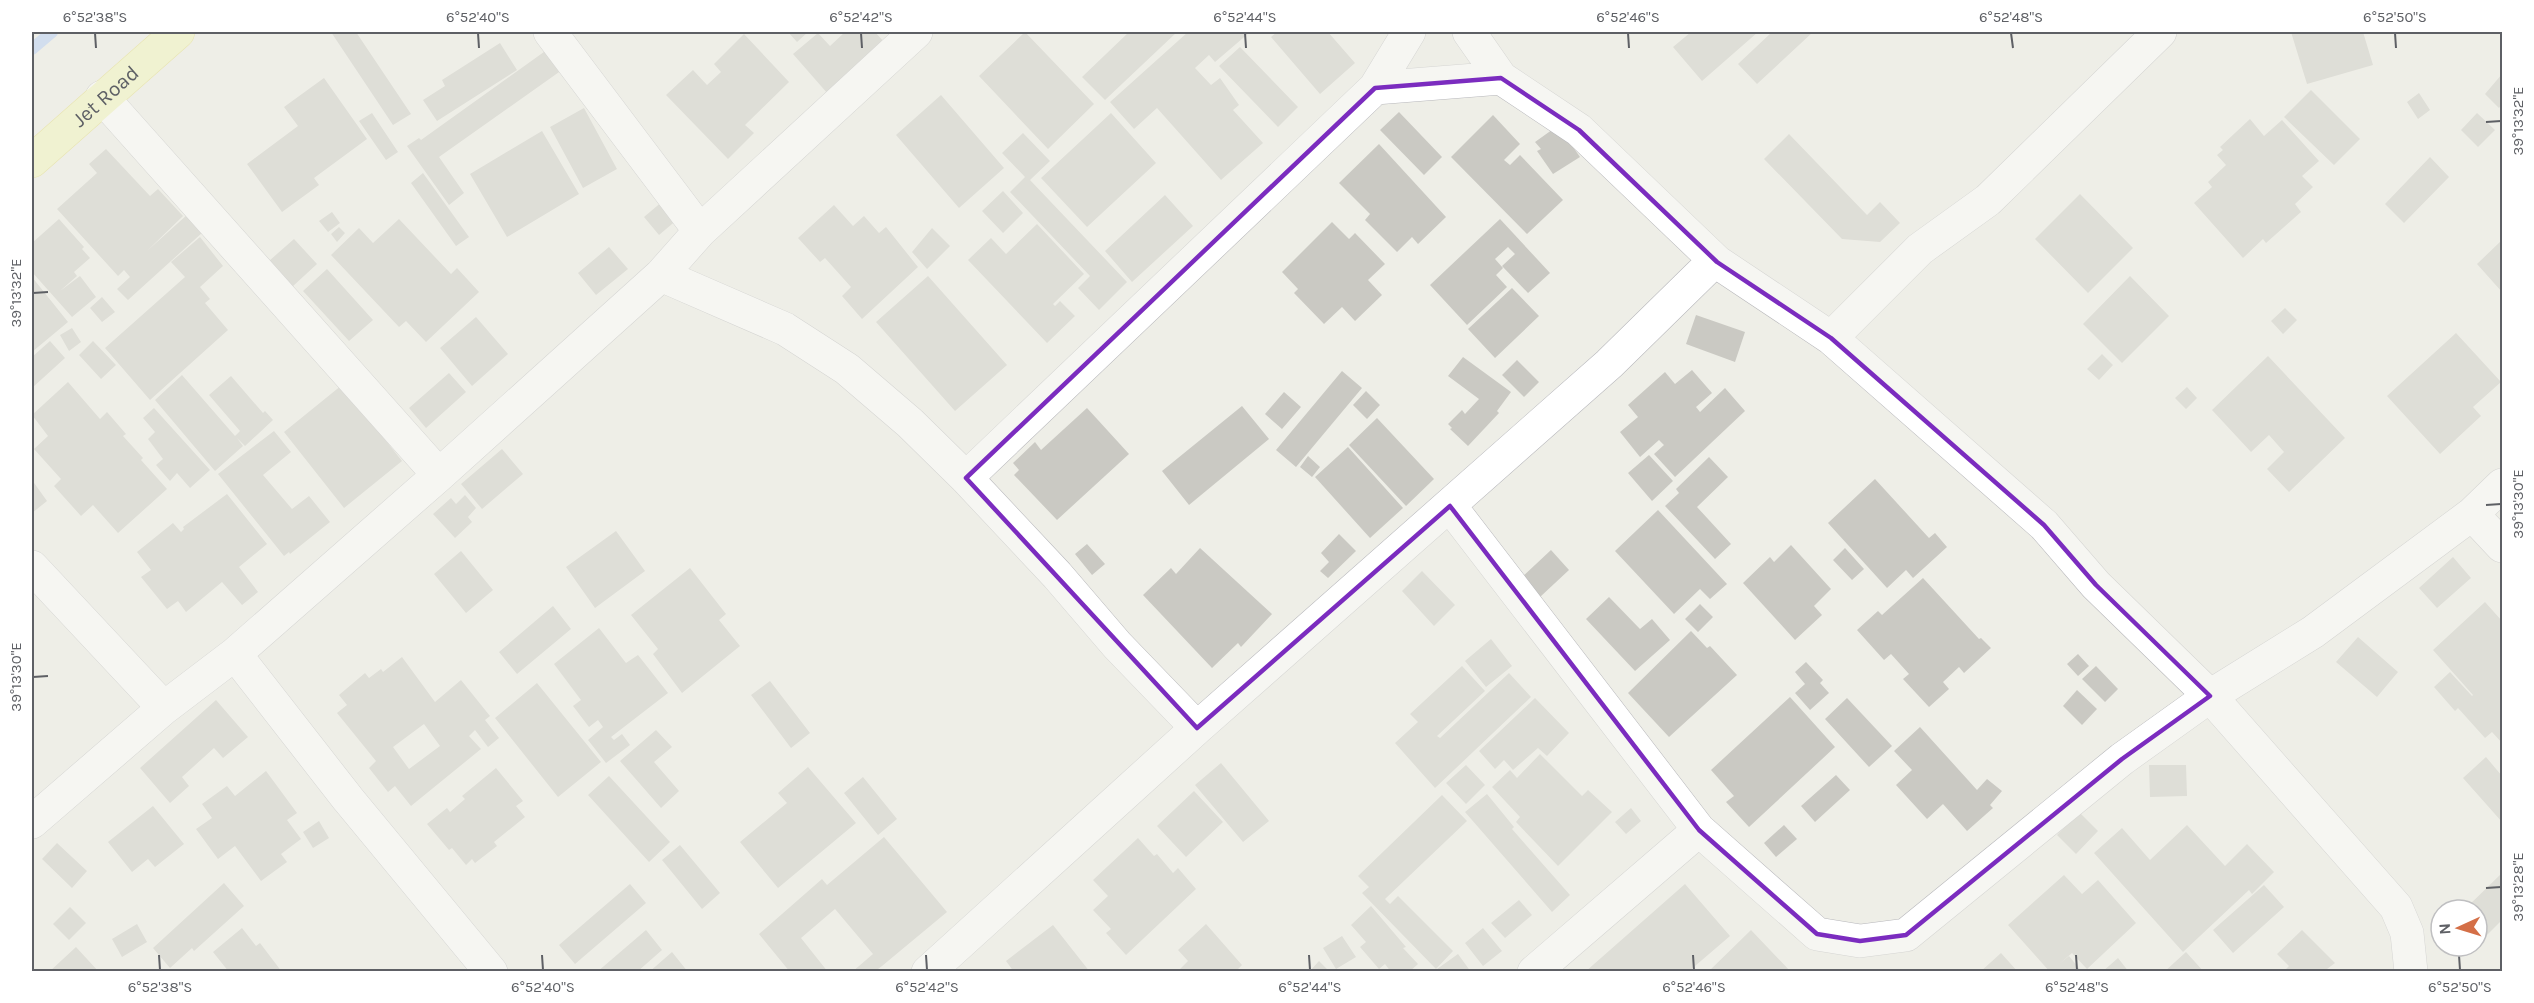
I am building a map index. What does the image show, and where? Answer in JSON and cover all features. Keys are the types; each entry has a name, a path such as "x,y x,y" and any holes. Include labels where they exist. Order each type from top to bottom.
{"main road":[{"name":"Jet Road","path":"32,161 178,32"}],"street":[{"path":"550,32 700,231"},
{"path":"32,822 164,708 235,654 439,475 661,275 700,231 916,32"},
{"path":"966,477 1375,88 1409,32"},
{"path":"1468,32 1501,78 1579,130 1717,262 1831,338 2044,525 2096,585 2210,696 2396,907 2407,933 2411,972"},
{"path":"1831,338 1920,249 1988,200 2160,32"},
{"path":"1375,88 1501,78"},
{"path":"102,97 439,475"},
{"path":"928,972 1197,728 1609,364 1708,267 1717,262"},
{"path":"661,275 785,329 847,369 910,423 966,477 1057,575 1117,645 1197,728"},
{"path":"1450,506 1699,830 1817,934 1860,940 1906,934 2122,759 2210,696 2313,632 2472,514 2502,485"},
{"path":"2472,514 2502,546"},
{"path":"32,567 164,708"},
{"path":"235,654 348,799 490,972"},
{"path":"1534,972 1699,830"}],"highlighted area":[{"path":"1501,78 1579,130 1717,262 1831,338 2044,525 2096,585 2210,696 2122,759 1906,935 1860,941 1817,934 1699,830 1450,506 1197,728 966,478 1375,88"}],"building":[{"path":"331,32 356,32 411,114 393,125"},
{"path":"788,32 808,32 797,42"},
{"path":"845,32 875,32 885,43 828,94 793,54 818,33 830,46"},
{"path":"1025,32 1094,104 1048,149 979,76"},
{"path":"1129,32 1177,32 1105,100 1082,77"},
{"path":"1188,32 1250,32 1215,62 1209,55 1195,68 1211,85 1220,78 1239,105 1233,110 1263,143 1221,180 1157,108 1134,129 1110,102"},
{"path":"1277,32 1328,32 1355,63 1320,94 1271,37"},
{"path":"1691,32 1758,32 1702,81 1673,47"},
{"path":"1772,32 1813,32 1757,84 1738,64"},
{"path":"2291,32 2363,32 2373,65 2307,84"},
{"path":"744,34 789,82 745,125 754,133 728,159 666,95 693,70 707,85 721,72 714,64"},
{"path":"500,43 517,70 437,121 423,100 445,86 442,80"},
{"path":"555,44 569,65 439,157 464,193 449,205 407,146 419,138 421,140"},
{"path":"1240,47 1298,107 1278,127 1219,66"},
{"path":"2502,74 2502,104 2499,108 2485,94"},
{"path":"324,78 367,139 314,178 319,185 282,212 247,164 298,126 284,107"},
{"path":"2311,90 2360,139 2334,165 2284,117"},
{"path":"2419,93 2430,110 2418,119 2407,102"},
{"path":"941,95 1004,168 959,208 896,135"},
{"path":"584,108 617,169 583,188 550,127"},
{"path":"1399,112 1442,157 1424,175 1380,130"},
{"path":"372,113 398,152 386,160 359,121"},
{"path":"1111,113 1156,163 1087,227 1041,178"},
{"path":"2477,113 2495,130 2478,147 2461,130"},
{"path":"1493,115 1520,144 1504,160 1510,165 1520,155 1563,200 1527,234 1451,157"},
{"path":"2250,119 2264,136 2282,120 2319,161 2302,176 2313,187 2295,204 2301,212 2266,243 2263,239 2243,258 2194,203 2212,187 2208,182 2226,165 2217,155 2223,150 2220,147"},
{"path":"1556,127 1564,134 1580,157 1553,174 1537,151 1541,149 1535,142"},
{"path":"542,131 579,194 507,237 470,174"},
{"path":"1023,133 1050,161 1030,180 1127,282 1099,310 1078,288 1090,276 1010,192 1025,177 1002,153"},
{"path":"1789,134 1867,215 1880,202 1900,223 1880,242 1842,239 1764,159"},
{"path":"1379,144 1446,217 1418,244 1412,237 1397,252 1365,220 1370,214 1339,183"},
{"path":"106,149 150,196 158,189 183,216 147,251 188,214 203,232 128,300 117,289 130,277 124,270 118,276 57,209 97,173 89,164"},
{"path":"2430,157 2449,177 2404,223 2385,204"},
{"path":"423,173 469,237 456,246 411,183"},
{"path":"1003,191 1023,213 1003,233 982,211"},
{"path":"2080,194 2133,248 2088,293 2035,239"},
{"path":"670,195 685,213 659,235 644,217"},
{"path":"1165,195 1193,226 1132,282 1105,251"},
{"path":"834,205 853,226 864,216 879,233 886,227 918,267 862,319 842,296 851,287 825,258 820,262 798,238"},
{"path":"332,212 340,223 328,232 319,221"},
{"path":"59,219 84,247 82,249 90,258 74,272 77,276 60,291 80,276 96,297 72,317 32,272 32,243"},
{"path":"399,219 451,274 457,268 479,292 426,342 406,321 399,327 331,255 359,228 373,243"},
{"path":"1500,219 1550,273 1528,293 1502,266 1515,254 1508,247 1495,259 1503,268 1496,275 1507,287 1467,325 1430,285"},
{"path":"1332,222 1349,239 1355,233 1385,264 1368,280 1382,295 1355,321 1342,307 1324,324 1294,293 1298,289 1282,272"},
{"path":"1037,224 1084,274 1053,304 1055,306 1060,301 1075,316 1047,343 968,260 991,238 1006,254"},
{"path":"339,227 345,233 337,242 331,234"},
{"path":"932,228 950,246 927,269 912,252"},
{"path":"200,237 223,266 200,287 210,299 205,303 228,330 150,400 105,348 185,277 171,262"},
{"path":"294,239 317,264 292,287 269,261"},
{"path":"2502,240 2502,292 2477,264"},
{"path":"609,247 628,269 596,295 578,273"},
{"path":"327,269 373,320 349,341 303,291"},
{"path":"928,276 1007,365 955,411 876,322"},
{"path":"2130,276 2169,316 2122,363 2083,324"},
{"path":"32,277 68,322 32,352"},
{"path":"1512,288 1539,316 1495,358 1468,329"},
{"path":"102,297 115,312 102,322 90,308"},
{"path":"2285,308 2297,320 2283,334 2271,321"},
{"path":"1696,315 1745,332 1735,362 1686,344"},
{"path":"476,317 508,354 472,386 440,348"},
{"path":"72,328 81,342 69,351 60,335"},
{"path":"2456,333 2501,382 2473,407 2481,416 2440,454 2387,396"},
{"path":"50,341 65,358 32,388 32,357"},
{"path":"93,341 116,365 101,379 79,355"},
{"path":"2102,354 2113,365 2099,380 2087,369"},
{"path":"2268,356 2345,438 2289,492 2267,469 2284,452 2269,435 2251,452 2212,410"},
{"path":"1463,357 1511,392 1497,411 1499,413 1468,446 1450,429 1452,428 1448,424 1462,410 1465,414 1479,399 1448,376"},
{"path":"1517,360 1539,382 1524,397 1502,375"},
{"path":"1692,370 1712,393 1696,407 1700,412 1725,388 1745,411 1675,477 1654,454 1664,445 1659,440 1640,457 1620,432 1638,417 1628,405 1665,372 1675,384"},
{"path":"1342,371 1362,388 1296,467 1276,450"},
{"path":"449,373 466,392 426,428 409,408"},
{"path":"182,375 235,436 240,431 209,395 231,376 263,413 265,411 273,420 245,446 237,438 243,446 215,471 155,400"},
{"path":"68,382 100,419 107,412 126,434 123,436 143,458 141,460 167,489 118,533 93,505 81,516 54,486 61,479 34,449 48,436 32,415"},
{"path":"342,385 402,461 344,508 284,432"},
{"path":"2187,387 2197,398 2186,409 2175,398"},
{"path":"1366,391 1380,405 1367,419 1353,405"},
{"path":"1284,392 1301,407 1282,429 1265,414"},
{"path":"1242,406 1269,439 1189,505 1162,471"},
{"path":"154,408 210,470 190,488 177,473 170,481 156,465 163,459 148,439 155,432 143,418"},
{"path":"1087,408 1129,454 1057,520 1014,475 1019,470 1013,463 1035,442 1041,450"},
{"path":"1377,418 1434,479 1406,506 1349,445"},
{"path":"274,431 291,452 263,475 292,509 309,496 330,522 290,554 289,552 284,556 218,474"},
{"path":"1348,447 1403,508 1370,538 1315,477"},
{"path":"502,449 523,474 482,509 461,484"},
{"path":"1649,455 1673,481 1652,501 1628,473"},
{"path":"1308,456 1320,467 1312,477 1300,467"},
{"path":"1709,457 1728,477 1697,507 1731,544 1715,559 1665,506 1679,493 1676,489"},
{"path":"1875,479 1929,538 1935,533 1947,547 1913,578 1906,570 1887,588 1828,523"},
{"path":"32,480 47,501 32,513"},
{"path":"227,494 267,544 239,567 258,592 242,605 222,582 186,612 178,601 167,609 141,577 151,570 137,552 173,523 181,532 183,527"},
{"path":"465,495 476,508 468,517 472,522 455,538 433,514 451,498 456,504"},
{"path":"1658,510 1727,584 1710,599 1700,589 1674,614 1615,551"},
{"path":"616,531 645,571 595,608 566,567"},
{"path":"1339,534 1356,551 1328,578 1320,571 1329,562 1321,553"},
{"path":"1087,544 1105,564 1092,575 1075,554"},
{"path":"1791,545 1831,589 1814,606 1822,615 1795,640 1743,583 1770,557 1774,562"},
{"path":"1200,548 1272,614 1241,647 1238,643 1212,668 1143,595 1171,568 1176,574"},
{"path":"1845,548 1864,569 1852,580 1833,560"},
{"path":"1551,550 1569,570 1540,597 1522,577"},
{"path":"461,551 493,590 466,613 434,574"},
{"path":"2453,557 2471,578 2437,608 2419,588"},
{"path":"690,568 726,614 719,620 740,646 682,693 653,654 658,649 631,615"},
{"path":"1422,571 1455,605 1434,626 1402,591"},
{"path":"1923,578 1979,639 1981,638 1991,648 1964,673 1959,667 1943,682 1949,689 1929,707 1903,679 1909,674 1891,654 1884,660 1857,630 1878,611 1882,615"},
{"path":"1609,597 1640,629 1652,619 1670,640 1635,671 1586,619"},
{"path":"2485,602 2502,621 2502,743 2492,732 2485,738 2458,708 2455,711 2434,687 2450,672 2473,695 2433,650"},
{"path":"1700,604 1713,617 1698,632 1685,619"},
{"path":"553,606 571,629 517,674 499,652"},
{"path":"599,628 626,663 638,655 668,693 611,737 614,740 622,734 630,745 606,763 588,740 603,727 598,720 589,727 573,706 581,700 554,664"},
{"path":"1691,631 1707,648 1710,646 1737,675 1669,737 1628,693"},
{"path":"2358,637 2398,672 2377,697 2336,662"},
{"path":"1491,639 1512,666 1486,687 1465,661"},
{"path":"2078,654 2089,666 2078,676 2067,664"},
{"path":"402,657 435,702 461,680 490,716 485,720 499,738 488,747 475,730 469,736 481,749 411,806 395,786 388,792 369,768 376,761 337,713 347,705 339,695 365,673 369,678 381,669 383,672","holes":["424,724 440,746 409,769 393,747"]},
{"path":"1806,662 1823,680 1820,683 1829,693 1810,710 1795,693 1805,684 1795,672"},
{"path":"1462,666 1485,691 1437,736 1440,738 1509,673 1531,697 1435,788 1395,743 1418,722 1410,714"},
{"path":"2096,666 2118,689 2105,702 2082,679"},
{"path":"770,681 810,733 791,748 751,695"},
{"path":"537,683 601,762 558,797 495,718"},
{"path":"2077,690 2097,709 2082,725 2063,706"},
{"path":"1790,697 1835,747 1749,827 1726,802 1734,796 1711,770"},
{"path":"1535,698 1569,733 1547,756 1538,748 1513,770 1504,760 1495,769 1479,751"},
{"path":"1847,698 1892,746 1869,767 1825,719"},
{"path":"216,700 248,737 223,758 214,748 182,777 189,786 170,803 140,768"},
{"path":"1920,727 1977,790 1987,779 2002,791 1990,805 1993,808 1967,831 1943,804 1927,819 1896,785 1912,770 1894,751"},
{"path":"656,730 672,747 654,762 679,791 661,808 620,761"},
{"path":"1540,754 1582,796 1588,790 1612,812 1558,866 1516,822 1520,817 1492,787 1510,770 1517,778"},
{"path":"2486,757 2502,776 2502,822 2463,778"},
{"path":"1221,763 1269,821 1243,842 1195,785"},
{"path":"1466,765 1485,785 1466,804 1446,783"},
{"path":"2149,765 2186,765 2187,796 2150,797"},
{"path":"808,767 856,823 778,888 740,842 787,803 778,793"},
{"path":"496,768 523,801 516,806 525,817 494,842 497,846 475,863 472,859 466,865 452,848 449,850 427,824 447,808 450,812 465,799 462,796"},
{"path":"266,771 297,813 287,820 301,839 281,854 287,862 261,881 235,846 218,859 196,829 212,818 202,804 227,786 235,796"},
{"path":"1836,775 1850,790 1815,822 1801,806"},
{"path":"609,776 670,842 649,862 588,795"},
{"path":"863,777 897,819 878,835 844,793"},
{"path":"1194,791 1223,822 1186,857 1157,826"},
{"path":"1487,794 1514,827 1512,829 1570,895 1552,912 1465,812"},
{"path":"1442,795 1467,821 1385,899 1390,904 1398,896 1453,951 1436,969 1362,893 1369,887 1358,876"},
{"path":"153,806 184,844 155,867 148,859 132,872 108,842"},
{"path":"1631,808 1641,821 1626,834 1615,822"},
{"path":"2079,812 2098,831 2076,854 2057,835"},
{"path":"319,821 329,838 313,848 303,832"},
{"path":"1784,825 1797,839 1776,857 1764,843"},
{"path":"2187,825 2225,866 2247,844 2274,872 2252,894 2249,890 2183,952 2094,853 2122,828 2150,860"},
{"path":"884,837 947,912 874,972 852,972 873,954 835,909 801,938 828,972 790,972 759,934 822,879 827,885"},
{"path":"1138,838 1154,856 1157,854 1173,873 1178,868 1196,889 1126,955 1106,933 1111,929 1093,910 1108,896 1093,880"},
{"path":"57,843 87,871 72,888 42,859"},
{"path":"680,845 720,893 702,909 662,860"},
{"path":"2502,873 2502,920 2489,933 2489,898 2476,898"},
{"path":"2064,875 2082,894 2098,880 2136,923 2087,969 2072,953 2059,964 2069,956 2082,972 2050,972 2008,925"},
{"path":"224,883 244,906 194,951 192,948 170,968 153,948"},
{"path":"630,884 646,903 575,964 559,945"},
{"path":"1685,884 1730,936 1688,972 1585,972"},
{"path":"2264,885 2284,907 2233,953 2213,930"},
{"path":"1519,900 1532,915 1505,938 1491,923"},
{"path":"1371,906 1418,964 1409,972 1391,972 1385,964 1379,969 1360,947 1366,942 1351,925"},
{"path":"70,907 86,923 69,940 53,924"},
{"path":"137,924 147,942 122,957 112,939"},
{"path":"1206,924 1242,965 1235,972 1177,972 1188,961 1178,950"},
{"path":"1053,925 1090,972 1014,972 1006,961"},
{"path":"242,928 256,946 260,943 282,972 229,972 213,952"},
{"path":"1483,928 1502,951 1483,966 1465,943"},
{"path":"646,930 662,950 637,972 597,972"},
{"path":"1751,930 1791,972 1708,972"},
{"path":"2302,930 2335,963 2327,969 2330,972 2283,972 2289,966 2277,954"},
{"path":"1342,936 1356,957 1336,969 1323,948"},
{"path":"76,947 99,972 49,972"},
{"path":"672,952 688,972 649,972 656,966"},
{"path":"2186,952 2204,972 2164,972"},
{"path":"2001,953 2018,972 1980,972"},
{"path":"1458,954 1471,972 1438,972 1437,969"},
{"path":"2118,958 2129,972 2102,972"},
{"path":"1319,961 1330,972 1309,972"}],"waterway":[{"path":"32,49 52,32"}]}
